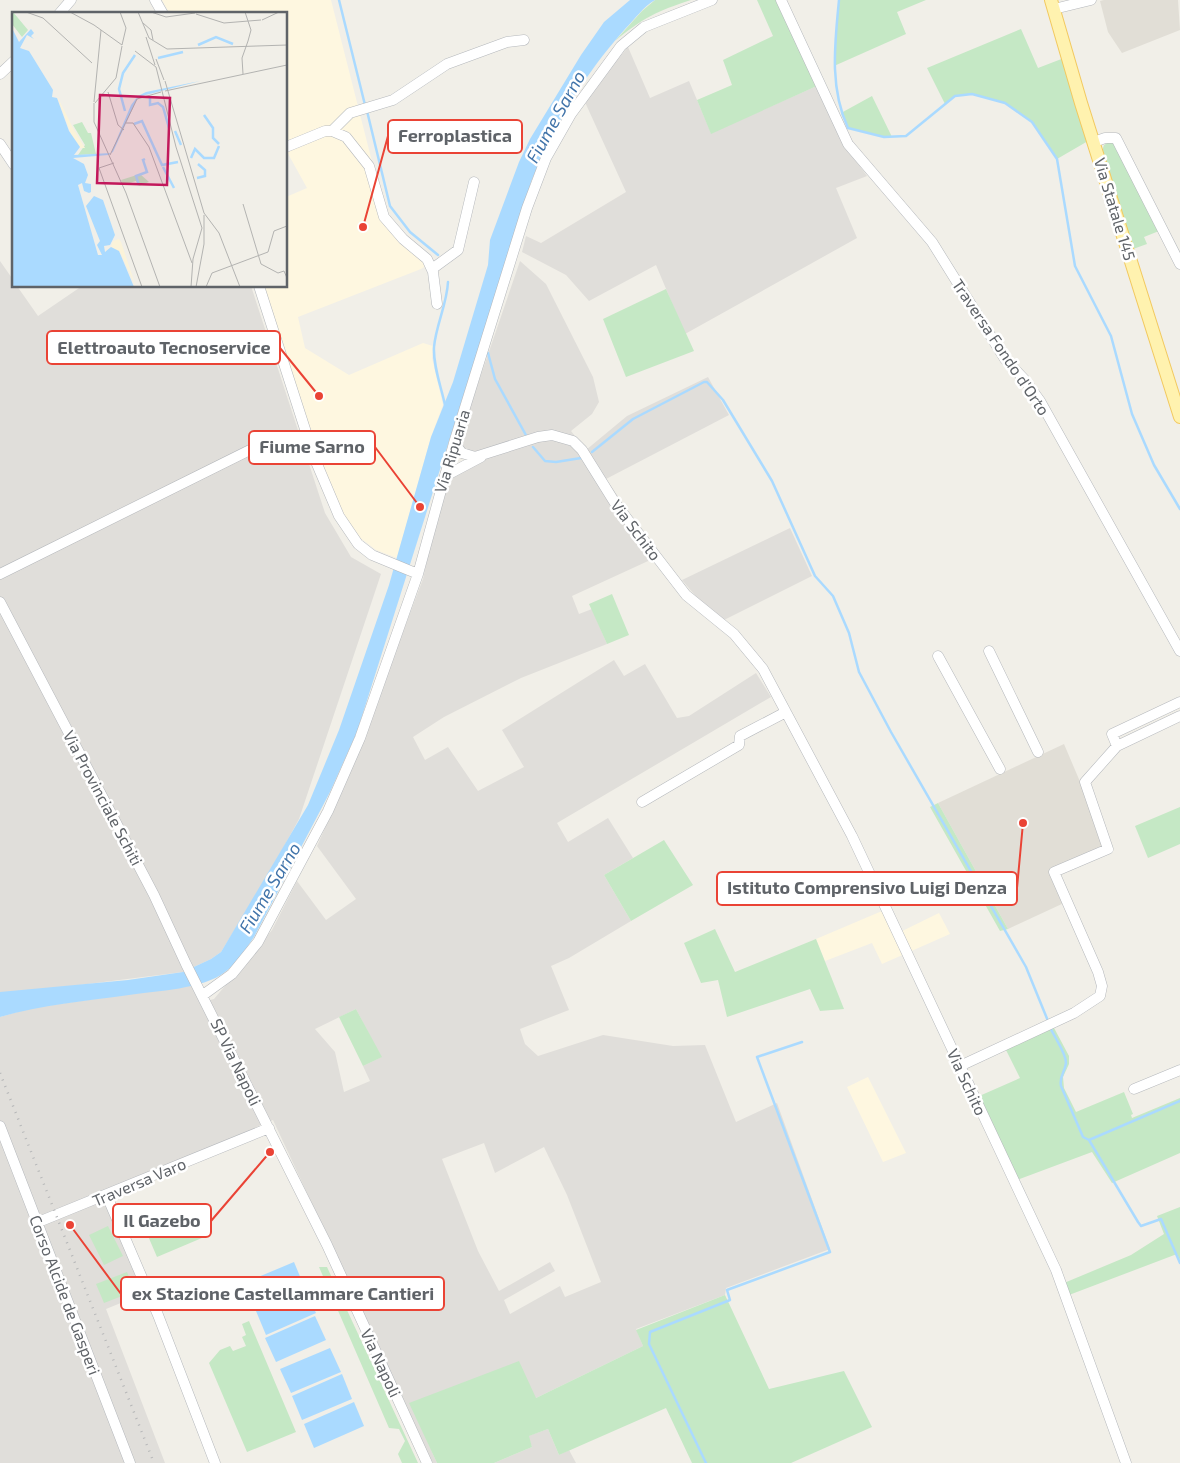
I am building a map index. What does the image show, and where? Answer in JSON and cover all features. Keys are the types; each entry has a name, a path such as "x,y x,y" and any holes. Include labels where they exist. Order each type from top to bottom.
{"main road":[{"name":"Via Statale 145","path":"1052,5 1180,417"}],"street":[{"path":"61,12 71,0"},
{"path":"156,0 162,12"},
{"name":"Via Ripuaria","path":"203,995 232,974 258,942 328,811 360,738 418,574 454,443 537,180 546,158 571,114 621,46 644,27 712,0"},
{"name":"Traversa Fondo d'Orto","path":"781,0 848,144 932,242 1005,359 1024,379 1040,401 1180,651"},
{"path":"1052,5 1091,0"},
{"path":"332,131 350,112 393,100 435,70 507,42 524,40"},
{"path":"0,74 12,63"},
{"path":"288,146 325,132 332,131 346,137 361,155 372,175 384,217 403,239 427,259 432,269 437,293 437,304"},
{"path":"1094,142 1106,138 1116,138 1180,264"},
{"path":"0,144 12,161"},
{"path":"432,269 458,250 474,182"},
{"path":"260,288 325,487 339,516 358,544 372,555 418,574"},
{"name":"Via Schito","path":"442,483 449,474 484,455 538,437 552,435 573,441 582,450 615,504 686,595 734,634 763,669 852,836 1056,1270 1126,1463"},
{"path":"0,574 264,443"},
{"path":"454,443 467,456 484,455"},
{"name":"Via Provinciale Schiti","path":"0,602 154,895 186,964 203,995"},
{"path":"988,651 1038,752"},
{"path":"938,656 1000,769"},
{"path":"1117,746 1112,734 1180,702"},
{"path":"642,802 739,745 740,736 786,712"},
{"path":"960,1066 1050,1024 1100,996 1102,986 1098,972 1054,872 1108,849 1085,782 1117,746 1180,716"},
{"name":"SP Via Napoli","path":"203,995 269,1128"},
{"path":"1134,1089 1180,1070"},
{"name":"Corso Alcide de Gasperi","path":"0,1126 36,1224 130,1463"},
{"name":"Traversa Varo","path":"36,1224 269,1128"},
{"name":"Via Napoli","path":"269,1128 327,1245 427,1463"},
{"path":"107,1196 158,1315 215,1463"}],"shaded area":[{"path":"162,0 331,0 382,201 389,218 433,261 421,269 298,317 305,348 349,375 423,343 433,346 432,358 443,405 431,437 397,558 376,550 359,537 340,510 324,475 265,288 288,288 288,196 307,188 288,154 288,12 169,12"},
{"path":"1178,0 1180,30 1122,53 1108,32 1100,1"},
{"path":"628,47 650,98 689,81 711,133 819,85 853,157 867,176 836,188 857,238 685,334 656,265 589,301 566,275 522,252 526,236 541,243 626,192 584,100"},
{"path":"0,261 12,278 12,288 18,288 38,316 79,288 252,288 325,513 351,557 381,574 299,819 271,870 221,952 211,959 183,972 0,995"},
{"path":"520,261 546,284 593,377 599,402 592,414 571,431 586,450 627,416 708,377 729,415 606,479 659,556 572,596 579,614 592,609 607,644 521,678 444,717 413,737 425,760 448,747 478,791 524,767 502,730 614,660 624,676 645,664 677,718 689,716 756,673 771,697 557,823 568,842 608,818 633,858 604,875 631,921 569,958 551,966 569,1010 520,1029 525,1044 538,1056 603,1035 673,1046 705,1045 736,1122 777,1103 830,1249 726,1288 725,1295 636,1329 643,1346 536,1398 410,1403 437,1463 433,1463 273,1120 102,1193 143,1294 106,1309 165,1463 0,1463 0,1017 31,1008 192,985 202,1002 214,999 272,930 297,881 326,920 356,899 317,846 348,777 423,579 434,527 446,486 451,478 480,463 458,442","holes":["356,1009 381,1057 363,1066 370,1081 344,1092 335,1052 315,1029","484,1143 495,1173 544,1147 567,1195 601,1282 565,1297 560,1286 510,1314 504,1300 555,1271 550,1262 499,1291 478,1251 442,1159"]},
{"path":"790,528 812,576 722,621 704,606 682,580"},
{"path":"1064,744 1081,784 1102,847 1050,870 1064,903 1008,929 938,803"},
{"path":"882,911 894,935 939,913 950,934 882,964 872,943 825,961 816,939"},
{"path":"868,1077 906,1153 883,1162 847,1087"},
{"path":"548,1429 559,1455 569,1450 576,1463 494,1463 532,1447 528,1436"}],"green space":[{"path":"655,0 691,0 651,16 615,41 642,11"},
{"path":"757,0 776,0 819,85 711,134 697,100 732,85 723,60 773,36"},
{"path":"839,0 926,0 897,12 906,34 834,66"},
{"path":"1021,29 1038,68 1064,58 1088,141 1057,159 1032,122 1005,103 971,94 955,96 945,104 927,68"},
{"path":"872,96 892,137 884,137 848,128 841,113"},
{"path":"1109,142 1114,144 1159,231 1144,237 1147,244 1133,249 1102,151 1104,145"},
{"path":"666,289 694,351 626,377 603,319"},
{"path":"612,594 629,635 607,644 589,604"},
{"path":"938,803 1008,929 1000,931 930,807"},
{"path":"1180,807 1180,844 1148,858 1135,826"},
{"path":"664,840 693,885 631,921 604,875"},
{"path":"715,929 735,972 816,939 844,1009 820,1011 810,989 727,1017 718,980 701,983 684,943"},
{"path":"356,1009 382,1057 363,1066 339,1017"},
{"path":"1053,1026 1069,1056 1069,1064 1063,1077 1064,1088 1076,1112 1124,1092 1133,1114 1131,1115 1132,1118 1180,1098 1180,1153 1112,1183 1092,1152 1017,1180 977,1097 1020,1078 1005,1048"},
{"path":"196,1206 209,1235 157,1257 145,1229"},
{"path":"1180,1207 1180,1260 1177,1254 1069,1295 1064,1283 1131,1255 1164,1234 1157,1216"},
{"path":"108,1226 123,1256 104,1265 89,1235"},
{"path":"319,1267 327,1267 418,1463 402,1463 398,1454 405,1441 399,1429 389,1428"},
{"path":"127,1272 135,1291 104,1303 96,1284"},
{"path":"725,1295 769,1389 844,1371 872,1427 791,1463 692,1463 666,1408 559,1455 548,1429 529,1436 532,1447 494,1463 437,1463 409,1403 519,1361 536,1398 643,1346 636,1330"},
{"path":"249,1321 296,1432 247,1452 209,1363 220,1350 230,1346 233,1351 246,1346 242,1337 246,1335 242,1324"}],"water":[{"name":"Fiume Sarno","path":"630,0 655,0 639,13 610,46 583,83 560,121 531,182 357,732 330,792 254,937 241,956 225,972 216,978 193,986 48,1006 0,1017 0,992 128,980 183,972 211,959 221,952 308,805 339,730 389,585 431,437 453,382 488,265 490,240 519,162 530,139 581,55 604,22"},
{"path":"294,1262 304,1286 254,1307 244,1283"},
{"path":"305,1289 316,1313 266,1335 256,1311"},
{"path":"315,1316 326,1340 276,1362 265,1338"},
{"path":"330,1348 341,1372 291,1393 280,1369"},
{"path":"342,1374 352,1399 302,1420 292,1396"},
{"path":"354,1402 364,1426 314,1448 304,1424"}],"waterway":[{"path":"339,0 365,105"},
{"path":"839,0 835,49 836,81 838,97 848,128 884,137 906,136 955,96 972,94 1005,103 1032,122 1057,159 1075,266 1111,336 1132,414 1154,465 1180,509"},
{"path":"367,111 390,206 410,232 438,255"},
{"path":"445,405 436,369 434,347 448,282"},
{"path":"488,353 495,379 527,437"},
{"path":"592,452 633,419 704,382 707,382 723,400 772,481 815,576 833,596 849,633 859,672 891,732 1026,967 1048,1021"},
{"path":"533,447 545,461 556,462 581,458"},
{"path":"1050,1027 1062,1049 1066,1063 1061,1086 1083,1137 1089,1140 1180,1101"},
{"path":"706,1463 649,1344 650,1332 730,1300 727,1290 830,1252 757,1057 802,1042"},
{"path":"1089,1140 1141,1226 1161,1219 1180,1263"}],"railway":[{"path":"0,1073 154,1463"}],"place":[{"name":"Ferroplastica","path":"363,227"},
{"name":"Elettroauto Tecnoservice","path":"319,396"},
{"name":"Fiume Sarno","path":"420,507"},
{"name":"Istituto Comprensivo Luigi Denza","path":"1023,823"},
{"name":"Il Gazebo","path":"270,1152"},
{"name":"ex Stazione Castellammare Cantieri","path":"70,1225"}]}
